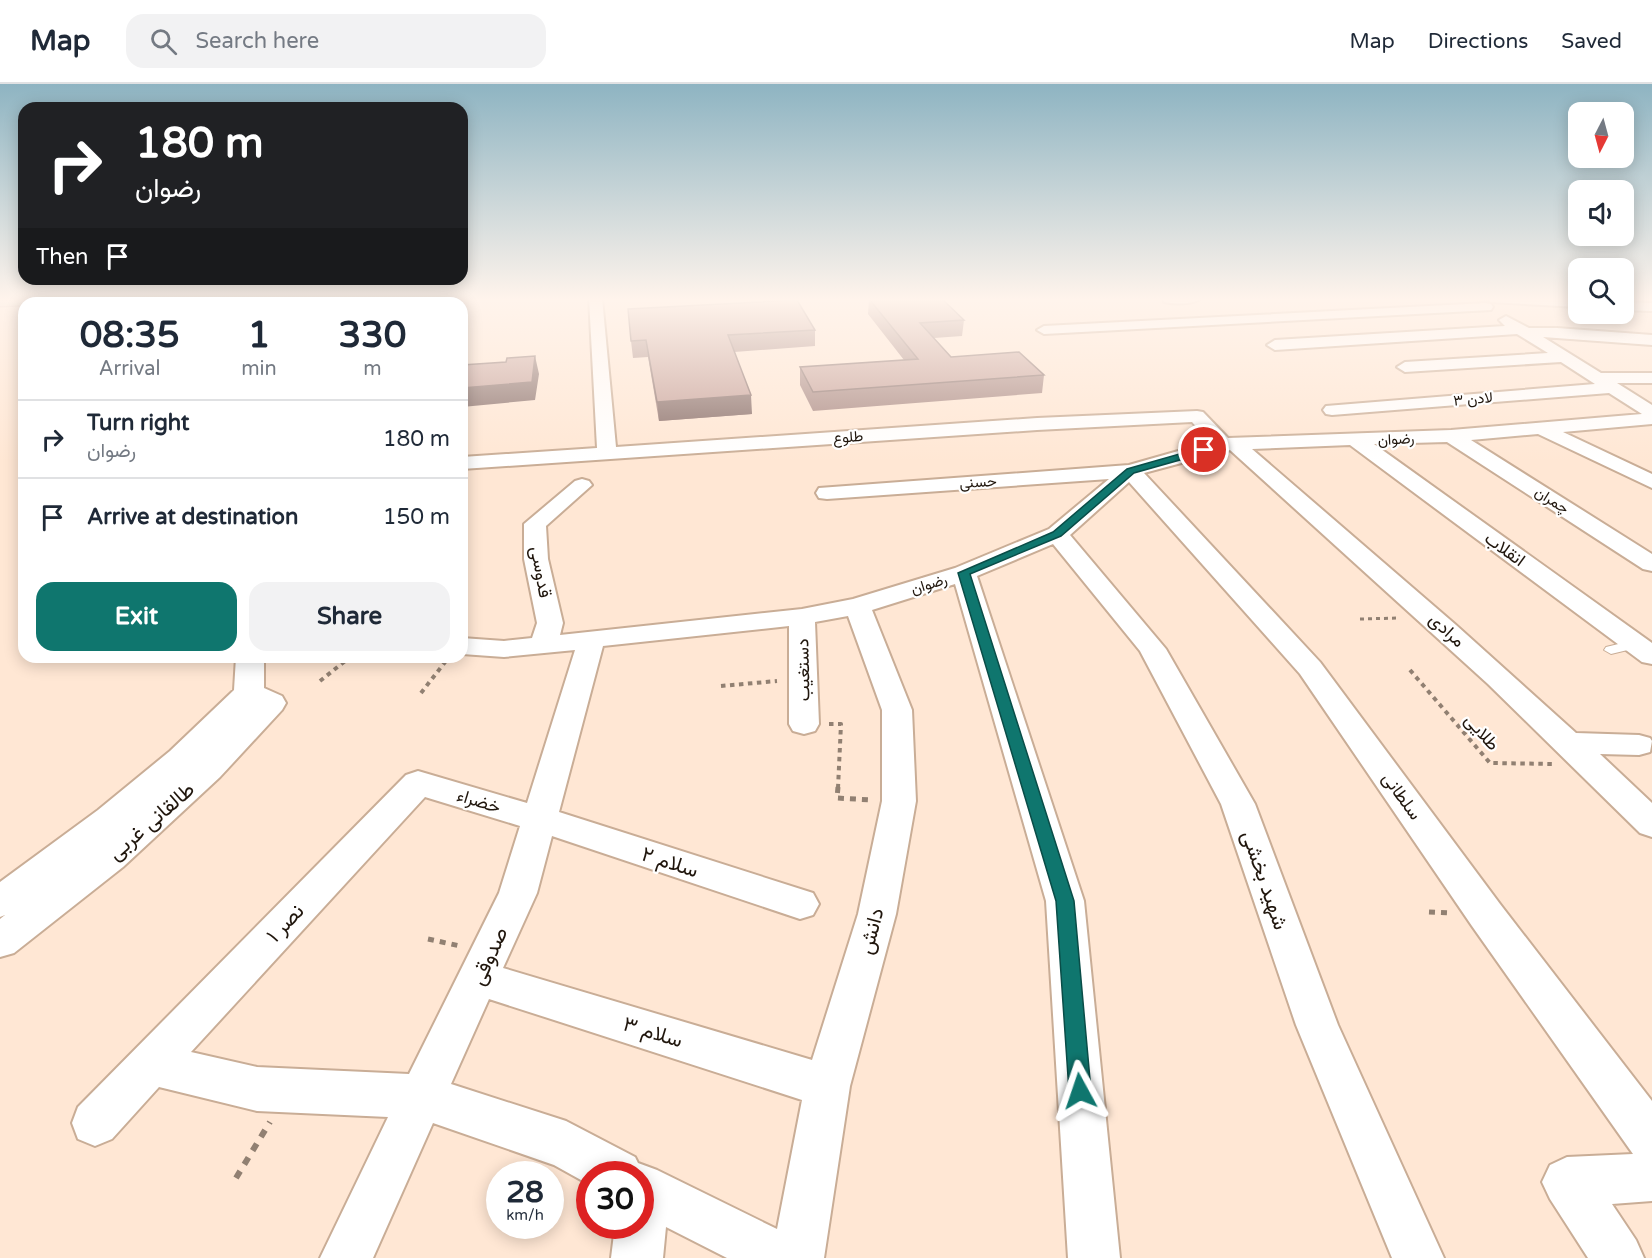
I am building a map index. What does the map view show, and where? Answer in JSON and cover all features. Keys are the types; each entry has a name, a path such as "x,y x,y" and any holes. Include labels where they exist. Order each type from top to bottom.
{"street":[{"path":"599,353 607,453"},
{"path":"1405,367 1572,353"},
{"name":"رضوان","path":"1559,354 1649,411"},
{"path":"1597,378 1652,378"},
{"name":"لادن ۳","path":"1332,410 1613,388"},
{"name":"رضوان","path":"468,646 504,649 802,617 858,606 964,573 1057,534 1130,471 1229,444 1357,441 1543,429 1649,411"},
{"name":"طلوع","path":"468,463 1037,424 1197,416 1229,444"},
{"path":"1543,429 1652,482"},
{"name":"چمران","path":"1451,436 1652,564"},
{"name":"انقلاب","path":"1357,441 1644,650"},
{"name":"مرادی","path":"1229,444 1432,617 1570,743 1652,824"},
{"name":"حسنی","path":"826,493 1130,471"},
{"name":"سلطانی","path":"1130,471 1310,668 1486,915 1652,1140"},
{"name":"قدوسی","path":"544,644 550,623 536,559 535,524 582,485"},
{"name":"شهید بخشی","path":"1057,534 1152,649 1238,804 1317,1025 1418,1258"},
{"path":"964,573 1065,901 1094,1258"},
{"name":"دانش","path":"798,1258 827,1086 877,914 899,801 897,710 858,606"},
{"name":"دستغیب","path":"802,617 804,724"},
{"name":"صدوقی","path":"346,1258 518,893 592,638"},
{"path":"249,692 250,663"},
{"name":"طالقانی غربی","path":"0,902 110,819 181,759 249,692 271,703 209,769 110,857 0,941"},
{"path":"1570,743 1639,745"},
{"name":"خضراء","path":"418,783 540,819"},
{"name":"نصر ۱","path":"95,1124 418,783"},
{"name":"سلام ۲","path":"540,819 800,904"},
{"name":"سلام ۳","path":"478,978 827,1086"},
{"path":"151,1064 257,1089 422,1097 567,1145 595,1161"},
{"path":"1618,1258 1567,1182 1652,1177"},
{"path":"654,1194 780,1258"},
{"path":"636,1239 637,1258"}],"lane":[{"path":"1611,650 1644,650"}],"path":[{"path":"320,681 342,663"},
{"path":"421,693 445,663"},
{"name":"طلایی","path":"1410,670 1491,763 1593,766"},
{"path":"721,686 804,679"},
{"path":"804,724 841,724 837,798 899,801"},
{"path":"236,1178 290,1091"}],"building":[{"path":"648,353 735,353 751,395 657,402"},
{"path":"913,353 947,353 951,357 1020,353 1044,375 813,392 800,367 918,359"},
{"path":"535,356 532,382 468,387 468,365 506,362 507,358"}],"route":[{"path":"1080,1091 1065,901 964,573 1057,534 1130,471 1204,450"}]}
